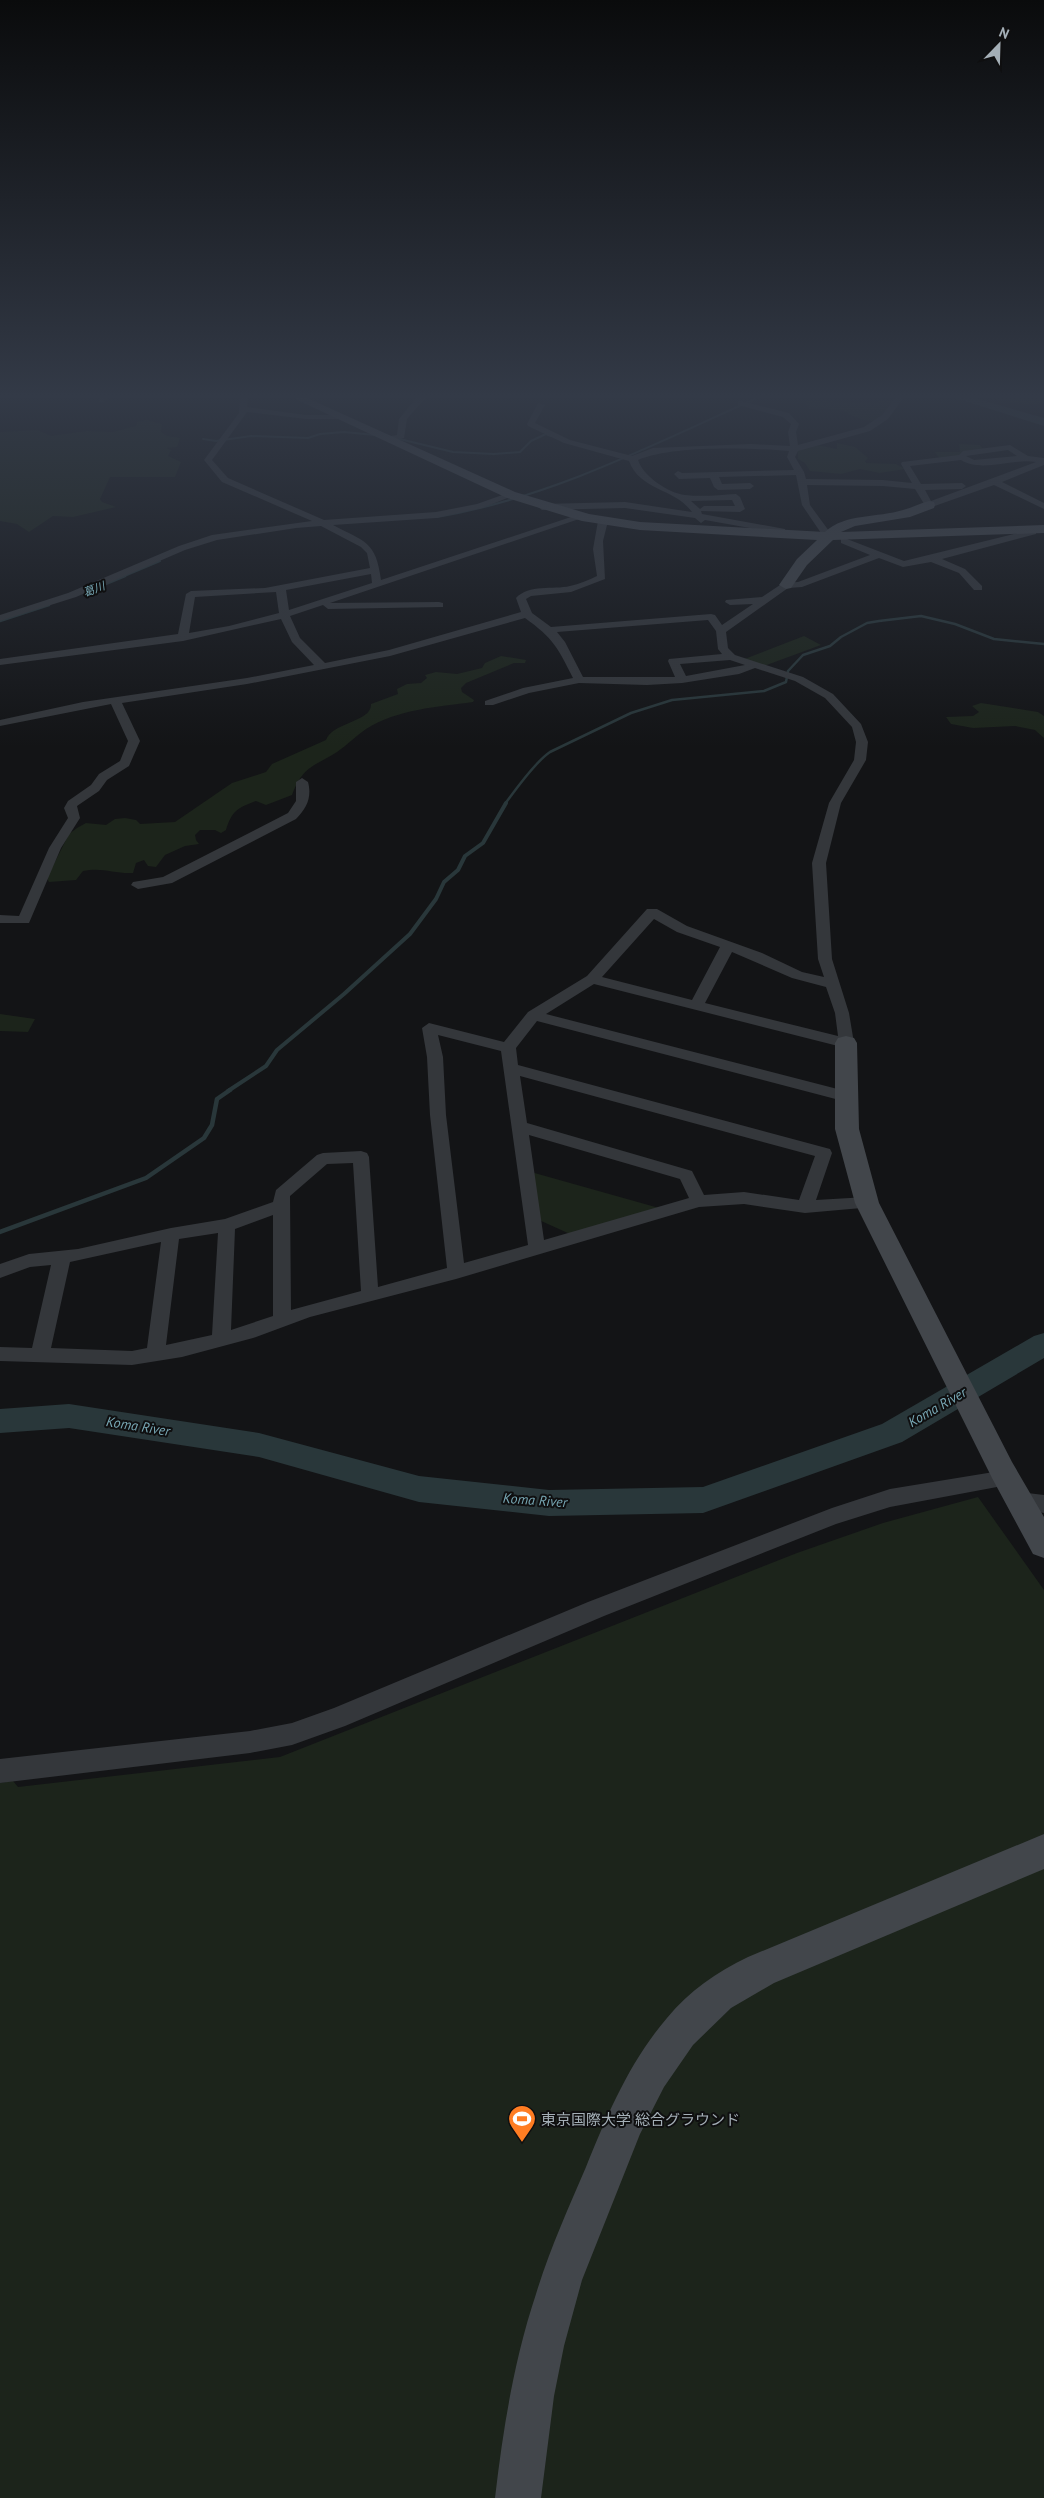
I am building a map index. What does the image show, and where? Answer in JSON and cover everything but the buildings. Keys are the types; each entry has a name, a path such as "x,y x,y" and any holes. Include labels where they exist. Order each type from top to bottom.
{"main road":[{"path":"568,514 603,521 783,535 1044,529"},
{"path":"786,585 825,534 842,526 905,514"},
{"path":"846,1043 847,1129 853,1156 872,1212 978,1422 1023,1494 1044,1545"},
{"path":"518,2498 533,2387 556,2296 576,2240 614,2148 649,2074 670,2041 691,2017 720,1994 768,1968 1044,1852"}],"street":[{"path":"301,514 364,545 371,552 377,585"},
{"path":"0,618 72,595 182,548 215,537 245,531 322,523 443,514"},
{"path":"698,514 704,530"},
{"path":"701,514 782,531 783,535"},
{"path":"812,514 825,534"},
{"path":"0,662 184,638 229,629 284,615 580,517"},
{"path":"579,680 560,642 549,630 527,614 521,598 523,594 571,589 602,577 597,563 600,549 598,532 603,521"},
{"path":"844,541 903,564 933,559 1033,532 1029,530"},
{"path":"720,631 786,585 799,585 879,555"},
{"path":"933,559 962,571 978,588"},
{"path":"184,638 191,594 281,589 375,570"},
{"path":"281,589 284,615 296,644 321,665"},
{"path":"730,602 767,600"},
{"path":"313,605 439,605"},
{"path":"0,723 115,700 247,681 390,653 527,614"},
{"path":"549,630 711,616 720,631 723,649 731,658"},
{"path":"592,979 846,1043 842,1013 825,959 819,864 835,803 860,760 862,742 857,726 829,696 799,679 731,658 673,660 682,680"},
{"path":"489,703 527,690 579,680 647,682 682,680 739,671 752,666"},
{"path":"0,919 24,920 54,848 74,818 70,808 72,804 94,788 103,777 125,763 134,741 115,700"},
{"path":"138,885 167,880 292,816 300,809 305,791 302,782"},
{"path":"537,1249 508,1048 532,1015 592,979 652,912 682,929 757,956 797,975 833,984"},
{"path":"696,1005 728,946"},
{"path":"532,1015 847,1097"},
{"path":"456,1272 438,1115 435,1057 429,1028 508,1048"},
{"path":"510,1068 824,1153 806,1206"},
{"path":"518,1126 686,1175 700,1201"},
{"path":"282,1319 282,1194 323,1159 361,1157 370,1296"},
{"path":"0,1354 132,1358 221,1340 253,1331 307,1311 456,1272 700,1201 744,1198 872,1212"},
{"path":"0,1271 29,1261 78,1255 171,1234 227,1225 281,1206"},
{"path":"221,1340 227,1225"},
{"path":"156,1354 171,1234"},
{"path":"40,1355 62,1257"},
{"path":"0,1771 250,1742 292,1734 336,1718 605,1605 832,1518 890,1498 1023,1494"}],"shaded area":[{"path":"0,514 88,514 73,517 53,516 29,532 17,524 0,521"},
{"path":"804,636 821,645 764,666 742,660"},
{"path":"501,656 526,660 525,663 514,663 466,683 461,688 462,692 474,700 473,702 432,707 404,713 378,722 337,752 310,768 300,778 292,795 266,805 256,801 244,806 233,814 226,830 221,833 215,830 200,830 195,835 199,844 185,846 165,855 156,867 148,866 144,860 136,863 133,873 90,870 83,871 76,880 49,882 47,878 69,834 86,823 106,825 115,819 125,818 136,820 140,824 175,822 232,783 266,772 272,764 326,740 336,729 365,715 370,710 371,704 398,694 397,689 407,684 421,683 427,678 425,675 436,672 457,674 482,668 485,663"},
{"path":"981,703 1038,712 1044,716 1044,738 1035,730 1015,726 973,728 951,724 946,717 973,716 979,712 972,706"},
{"path":"0,1014 35,1019 28,1032 0,1031"},
{"path":"531,1172 659,1208 570,1234 539,1220"},
{"name":"東京国際大学 総合グラウンド","path":"978,1497 1044,1590 1044,2498 0,2498 0,1783 13,1781 18,1787 280,1757 797,1553 883,1523"}],"waterway":[{"name":"葛川","path":"437,517 453,514"},
{"name":"葛川","path":"122,577 160,561"},
{"name":"葛川","path":"84,593 125,576"},
{"name":"葛川","path":"0,621 49,605"},
{"path":"505,804 532,769 550,752 631,713 672,700 764,691 786,682 788,671 803,655 830,646 841,637 867,623 921,616 955,624 994,639 1044,644"},
{"path":"228,1091 266,1066 277,1050 344,994 410,934 436,899 444,882 458,870 465,856 483,843 506,803"},
{"path":"0,1232 146,1178 204,1138 212,1125 217,1099 230,1090"},
{"name":"Koma River","path":"0,1421 69,1416 259,1445 419,1489 549,1503 703,1500 892,1433 1044,1344"}],"place":[{"name":"東京国際大学 総合グラウンド","path":"522,2143"}]}
